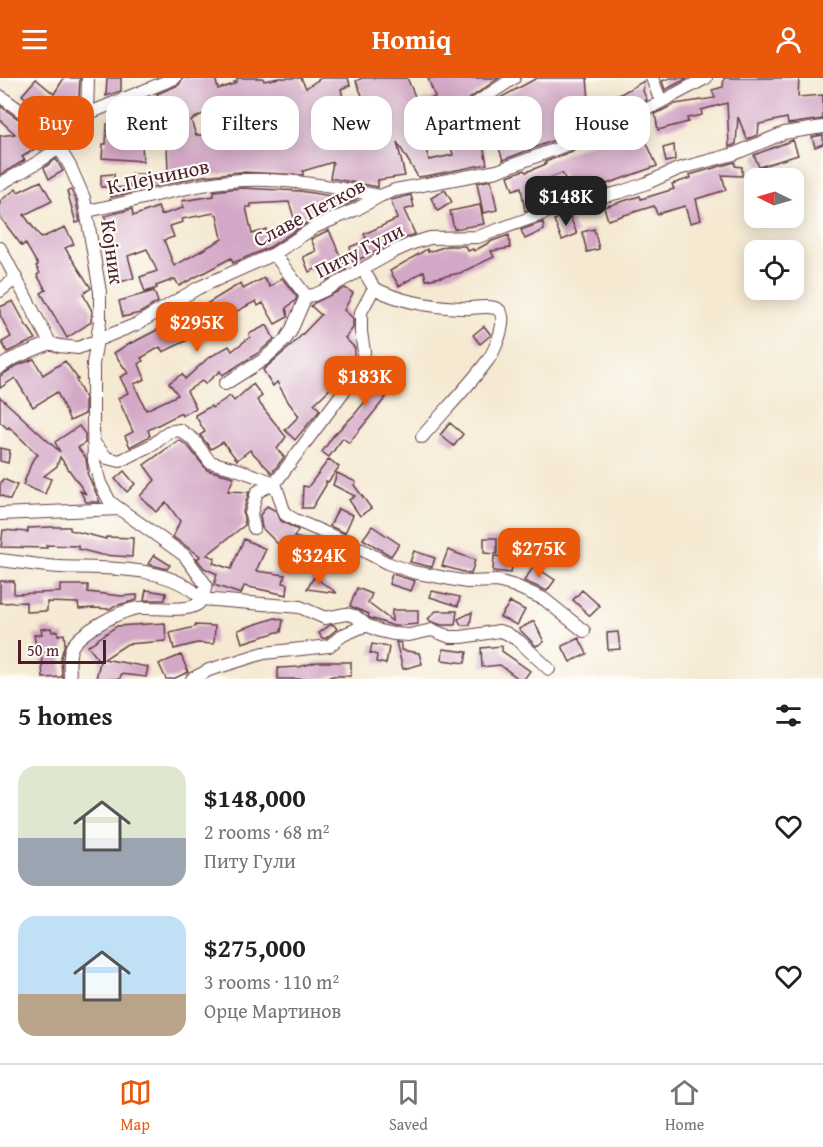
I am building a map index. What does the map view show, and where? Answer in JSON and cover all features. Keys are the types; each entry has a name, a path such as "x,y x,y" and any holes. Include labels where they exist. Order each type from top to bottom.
{"street":[{"path":"88,78 88,96"},
{"path":"94,111 175,78"},
{"path":"488,96 514,78"},
{"path":"652,78 661,102"},
{"name":"Славе Петков","path":"50,343 78,348 137,324 198,288 274,254 315,227 357,210 380,196 396,190 497,171 619,124 706,78"},
{"name":"Којник","path":"0,96 18,109"},
{"name":"Питу Гули","path":"225,384 262,360 285,340 306,296 314,295 395,251 430,238 478,237 561,207 621,192 678,169 734,154 784,133 823,128"},
{"path":"0,184 57,150"},
{"name":"Којник","path":"61,150 79,184 87,211 100,292 100,321 93,364 93,442 96,471 106,495 119,509 184,555 206,585 202,599"},
{"name":"К.Пејчинов","path":"87,211 223,182 293,182 380,196"},
{"path":"0,248 50,343 12,359 0,368"},
{"path":"274,254 306,296"},
{"path":"363,268 374,288 396,298 464,308 493,307 499,309 503,314 502,326 489,359 422,437"},
{"path":"0,291 16,278"},
{"path":"254,528 251,514 257,492 275,483 360,371 364,352 361,312 374,288"},
{"path":"93,442 107,458 120,461 154,444 168,432 180,430 194,440 210,462 275,483"},
{"path":"275,483 285,514 295,520 351,544 387,563 413,572 467,582 496,581 515,586 544,599 584,631"},
{"path":"0,514 119,509"},
{"path":"0,560 59,567 98,567 162,575 193,590 202,599 300,607 325,618 346,614 355,616 366,625 385,633 400,635 432,630 450,637 476,636 499,631 506,633 549,669"},
{"path":"70,679 72,648 82,635 99,624 137,608 188,608 198,605 202,599"},
{"path":"192,679 209,670 264,652 329,646 343,635 366,625"}],"building":[{"path":"64,78 80,78 79,96 22,95 36,79 54,94"},
{"path":"107,78 121,78 121,91 106,96"},
{"path":"183,78 215,78 218,89 234,84 237,78 263,78 264,81 301,78 306,88 321,78 348,78 350,85 341,89 343,96 311,96 311,150 392,150 392,96 362,96 356,81 362,78 407,78 415,96 404,96 404,150 426,150 429,160 453,155 452,150 484,150 487,164 418,177 397,142 405,176 378,180 378,187 330,178 333,162 303,171 303,175 240,172 203,176 148,188 130,186 132,174 168,172 167,150 189,150 189,96 158,96 157,94 179,85"},
{"path":"428,78 499,78 473,96 435,96"},
{"path":"537,78 587,78 589,96 554,96 554,140 542,145 542,96 504,96"},
{"path":"670,78 688,78 665,90 662,81"},
{"path":"724,78 799,78 798,97 823,95 823,119 788,124 787,118 759,124 758,135 747,139 738,117 736,144 729,147 727,103 701,110 702,115 687,118 688,122 658,130 655,114 675,104 715,98 712,90 723,87"},
{"path":"644,81 643,91 645,96 617,96"},
{"path":"0,106 18,119 18,150 33,150 22,157 25,160 0,175 0,136 15,134 0,120"},
{"path":"823,135 823,144 815,147 812,137"},
{"path":"793,140 798,155 759,167 754,155"},
{"path":"103,144 106,144 106,150 142,150 143,161 102,158"},
{"path":"674,145 675,160 666,162 663,148"},
{"path":"500,150 529,150 503,160"},
{"path":"575,150 650,150 657,166 601,186 600,183 574,195 562,173 537,183 540,206 525,211 521,187 513,190 508,176 524,170 526,172 546,164 545,162"},
{"path":"56,159 63,171 49,179 44,168"},
{"path":"735,162 735,166 742,167 742,176 722,175 726,190 696,199 701,220 690,223 685,206 657,214 654,206 608,220 604,207 674,189 672,184 691,178 690,175"},
{"path":"114,174 114,187 101,187 101,175"},
{"path":"491,180 497,210 483,213 477,183"},
{"path":"41,181 52,201 24,215 41,238 65,227 74,244 65,248 91,288 83,294 92,311 91,322 67,338 41,293 46,290 37,275 40,273 36,266 38,265 25,243 22,246 0,217 0,201 16,189 18,192"},
{"path":"130,187 130,193 111,197 111,188"},
{"path":"241,188 300,191 356,200 311,220 270,247 233,263 231,258 179,286 175,279 145,292 140,277 157,271 147,249 128,256 134,278 117,283 110,258 105,216 132,209 133,216 158,207 161,215 183,208 182,201 214,196 214,191","holes":["289,202 295,221 267,233 266,229 252,234 246,207 251,207 251,204","214,213 217,215 222,239 174,266 164,240 174,237 170,226 183,222 182,219"]},
{"path":"71,190 76,200 80,222 76,223 67,191"},
{"path":"445,190 452,202 438,211 431,198"},
{"path":"411,195 414,207 404,210 415,234 353,262 350,247 367,240 364,234 397,219 391,200"},
{"path":"480,205 484,224 454,229 450,211"},
{"path":"569,214 577,234 562,240 554,220"},
{"path":"543,222 544,230 525,239 521,230"},
{"path":"594,229 599,249 587,252 582,232"},
{"path":"329,230 346,269 327,280 322,266 309,272 303,257 316,251 311,239"},
{"path":"509,235 510,248 491,251 494,257 460,273 426,280 424,271 399,286 390,271 427,249 428,252 447,246 465,246 468,251 473,249 474,251"},
{"path":"264,278 270,287 282,278 297,297 286,308 288,317 275,324 263,303 258,306 256,301 226,317 225,315 209,326 205,319 182,333 186,341 163,352 160,347 141,358 143,361 139,364 145,379 134,384 146,410 178,395 169,383 182,374 185,379 208,358 229,346 232,351 250,337 249,334 267,325 274,339 258,353 231,370 222,375 220,371 205,384 202,381 187,391 196,408 148,430 150,436 130,447 125,436 133,432 118,398 128,393 120,377 128,373 114,353 131,342 176,320 177,322 241,283 243,289"},
{"path":"345,288 353,293 344,310 353,318 353,328 345,338 355,348 353,361 333,378 337,382 314,404 320,410 295,440 285,430 299,416 277,382 273,386 263,370 291,346 321,315 311,306 314,303"},
{"path":"154,291 158,302 140,313 123,317 119,301"},
{"path":"13,301 36,339 7,352 2,342 11,337 0,315 0,307"},
{"path":"484,326 491,335 480,344 473,335"},
{"path":"34,359 43,375 65,361 78,379 76,380 85,398 85,414 70,421 57,392 33,407 15,378 0,388 0,376"},
{"path":"383,360 399,375 388,388 391,391 349,443 343,438 329,457 322,452 333,436 368,398 363,393 380,374 375,369"},
{"path":"253,384 262,396 257,400 286,437 277,449 284,457 272,473 250,450 237,460 223,442 211,449 200,435 205,432 195,415 211,406 212,408 230,396 234,401"},
{"path":"0,397 60,452 55,442 79,426 85,434 85,443 78,448 86,458 87,473 100,502 86,502 80,491 86,494 60,457 57,466 44,476 51,479 45,494 23,485 33,459 38,455 9,427 8,429 0,422"},
{"path":"450,423 463,434 454,446 440,435"},
{"path":"179,440 188,446 207,470 234,477 228,491 249,492 243,512 245,525 207,555 215,558 213,563 231,569 244,539 266,549 256,571 285,575 283,583 288,584 287,595 244,586 241,594 214,585 217,574 204,568 196,558 200,556 173,537 180,521 166,502 156,512 140,496 155,480 144,465"},
{"path":"0,448 10,450 8,463 0,461"},
{"path":"329,459 339,467 328,482 326,481 326,485 312,508 302,508 303,486 308,487"},
{"path":"124,471 135,484 127,492 115,479"},
{"path":"337,473 356,482 354,485 371,508 360,516 349,500 355,496 333,485"},
{"path":"3,479 17,485 10,500 0,495 0,485"},
{"path":"267,506 276,511 281,521 298,530 294,537 313,542 315,538 342,549 337,565 300,552 298,563 286,551 286,547 280,546 262,528 260,515"},
{"path":"338,509 353,515 345,533 330,526"},
{"path":"372,526 399,544 391,556 363,539"},
{"path":"70,527 70,530 106,539 106,537 133,538 132,557 102,555 78,549 78,546 1,547 3,530 28,532 28,528"},
{"path":"484,538 497,538 497,554 484,553"},
{"path":"448,550 475,560 471,574 442,566"},
{"path":"414,551 435,558 432,567 410,562"},
{"path":"154,555 170,565 167,569 148,564"},
{"path":"494,556 513,558 511,573 493,571"},
{"path":"534,566 555,580 547,591 524,581"},
{"path":"392,574 415,581 411,591 389,584"},
{"path":"314,577 337,593 307,589"},
{"path":"0,581 14,581 14,594 60,592 60,585 88,585 88,592 121,596 137,595 137,600 110,609 79,609 78,603 47,602 47,611 26,612 26,602 0,603"},
{"path":"357,588 372,594 368,603 392,621 392,610 418,610 418,624 394,626 370,618 369,614 350,606"},
{"path":"146,590 166,593 165,600 144,600"},
{"path":"582,590 600,606 590,616 573,600"},
{"path":"432,591 460,597 458,606 430,597"},
{"path":"510,602 525,610 517,625 500,617"},
{"path":"436,611 457,611 455,625 442,625 428,619"},
{"path":"472,612 470,625 461,625 458,619"},
{"path":"275,618 283,620 281,632 242,643 238,630"},
{"path":"534,621 544,642 536,646 519,629"},
{"path":"165,623 166,641 127,644 104,659 148,667 146,677 121,674 120,679 96,679 100,662 88,646 117,626"},
{"path":"195,625 215,626 214,644 197,643 174,649 170,633 195,627"},
{"path":"330,625 334,625 337,629 326,638 322,638 319,633"},
{"path":"51,628 52,632 58,631 58,635 64,634 65,643 61,657 62,677 43,678 41,653 37,653 34,635 42,634 41,629"},
{"path":"618,632 620,649 608,650 607,633"},
{"path":"579,638 587,654 570,662 562,646"},
{"path":"396,642 401,643 401,650 419,653 422,664 403,669"},
{"path":"372,644 389,647 386,664 376,662 377,655 370,653"},
{"path":"502,646 502,651 530,671 524,679 519,679 500,665 482,667 481,648"},
{"path":"443,649 467,652 465,663 442,660"},
{"path":"181,655 188,672 173,679 166,679 159,664"},
{"path":"317,662 351,662 351,676 333,676 323,679 278,679 278,668 299,667"}]}
